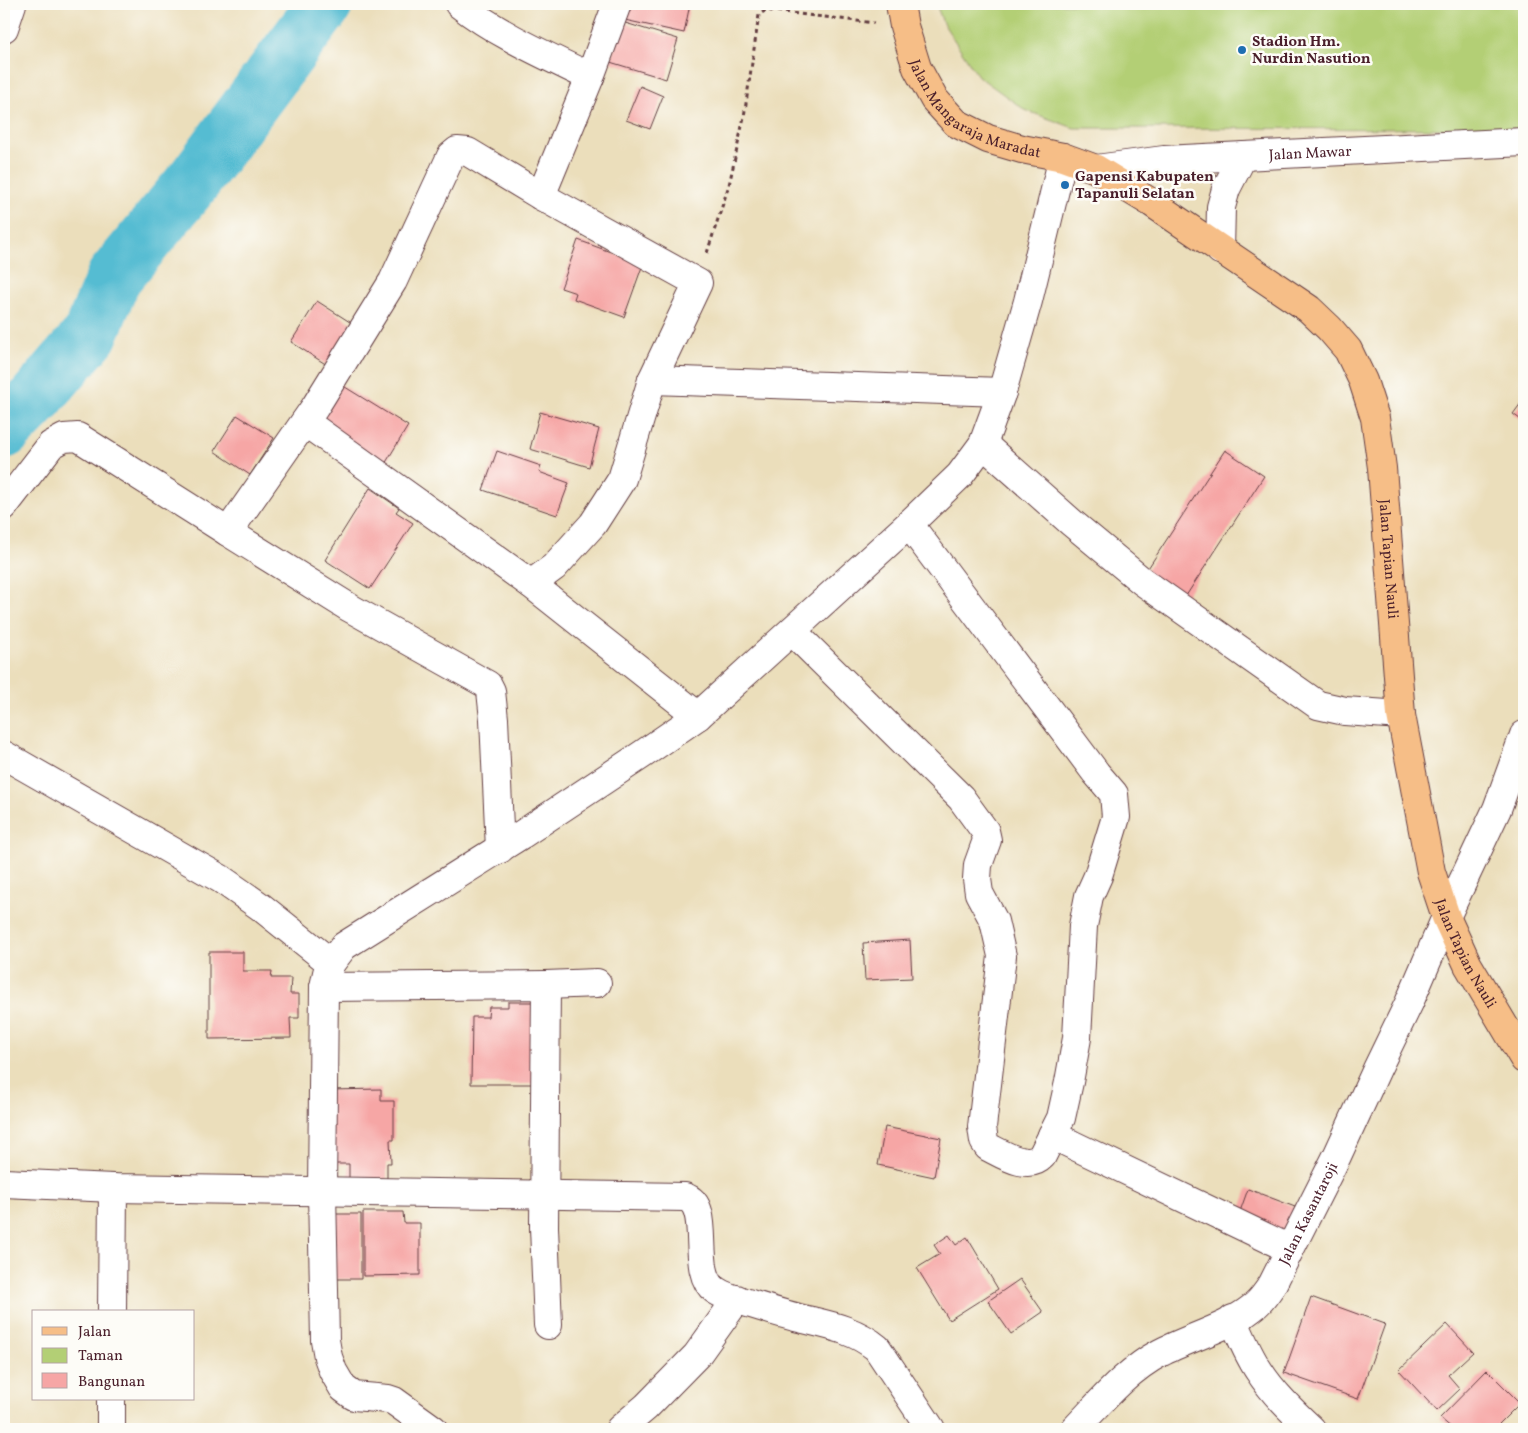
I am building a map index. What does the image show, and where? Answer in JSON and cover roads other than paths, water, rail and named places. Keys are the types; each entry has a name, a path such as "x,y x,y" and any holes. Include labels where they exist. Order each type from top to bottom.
{"main road":[{"name":"Jalan Mangaraja Maradat","path":"902,15 917,68 934,99 956,123 988,139 1022,149 1062,157 1096,169"},
{"name":"Jalan Tapian Nauli","path":"1096,169 1152,203 1309,309 1348,350 1363,381 1375,418 1382,468 1401,715 1431,872 1446,917 1468,965 1524,1059"}],"street":[{"path":"4,28 12,4"},
{"path":"459,4 474,16 542,54 590,77"},
{"path":"541,196 590,77 617,4"},
{"name":"Jalan Mawar","path":"1096,169 1164,160 1524,142"},
{"path":"228,532 305,422 393,281 451,156 457,152 468,152 541,196 698,283 652,380 622,479 593,524 554,567 531,584"},
{"path":"1220,250 1221,207 1226,189 1242,156"},
{"path":"433,1429 394,1401 354,1396 343,1388 333,1371 328,1357 322,1192 328,975 344,946 500,849 698,716 909,524 960,475 983,444 1002,392 1028,301 1062,157"},
{"path":"652,380 1002,392"},
{"path":"305,422 531,584 698,716"},
{"path":"4,506 51,445 64,438 78,437 350,608 488,685 491,691 494,719 500,849"},
{"path":"983,444 1142,581 1318,705 1345,711 1401,715"},
{"path":"792,631 961,798 985,831 987,840 978,865 977,879 979,893 994,922 1002,956 982,1135 988,1147 1016,1160 1034,1162 1042,1156 1060,1118 1077,1038 1083,926 1089,896 1098,876 1116,817 1114,794 909,524"},
{"name":"Jalan Kasantaroji","path":"1075,1429 1115,1388 1139,1367 1159,1353 1252,1309 1272,1285 1337,1156 1409,1003 1446,917 1497,809 1524,735"},
{"path":"4,755 221,879 261,907 328,975 546,985 597,983"},
{"path":"546,985 544,1194 548,1325"},
{"path":"1052,1135 1290,1249"},
{"path":"4,1183 112,1188 670,1196 691,1199 695,1203 698,1213 702,1261 708,1282 718,1292 797,1318 840,1328 857,1334 868,1341 877,1348 931,1429"},
{"path":"112,1188 112,1310"},
{"path":"620,1429 646,1407 697,1355 737,1299"},
{"path":"1233,1319 1258,1371 1277,1395 1311,1429"},
{"path":"111,1400 111,1429"}],"waterway":[{"path":"4,431 29,406 90,335 114,277 192,183 325,4"}],"place":[{"name":"Stadion Hm. Nurdin Nasution","path":"1242,50"},
{"name":"Gapensi Kabupaten Tapanuli Selatan","path":"1065,185"}]}
